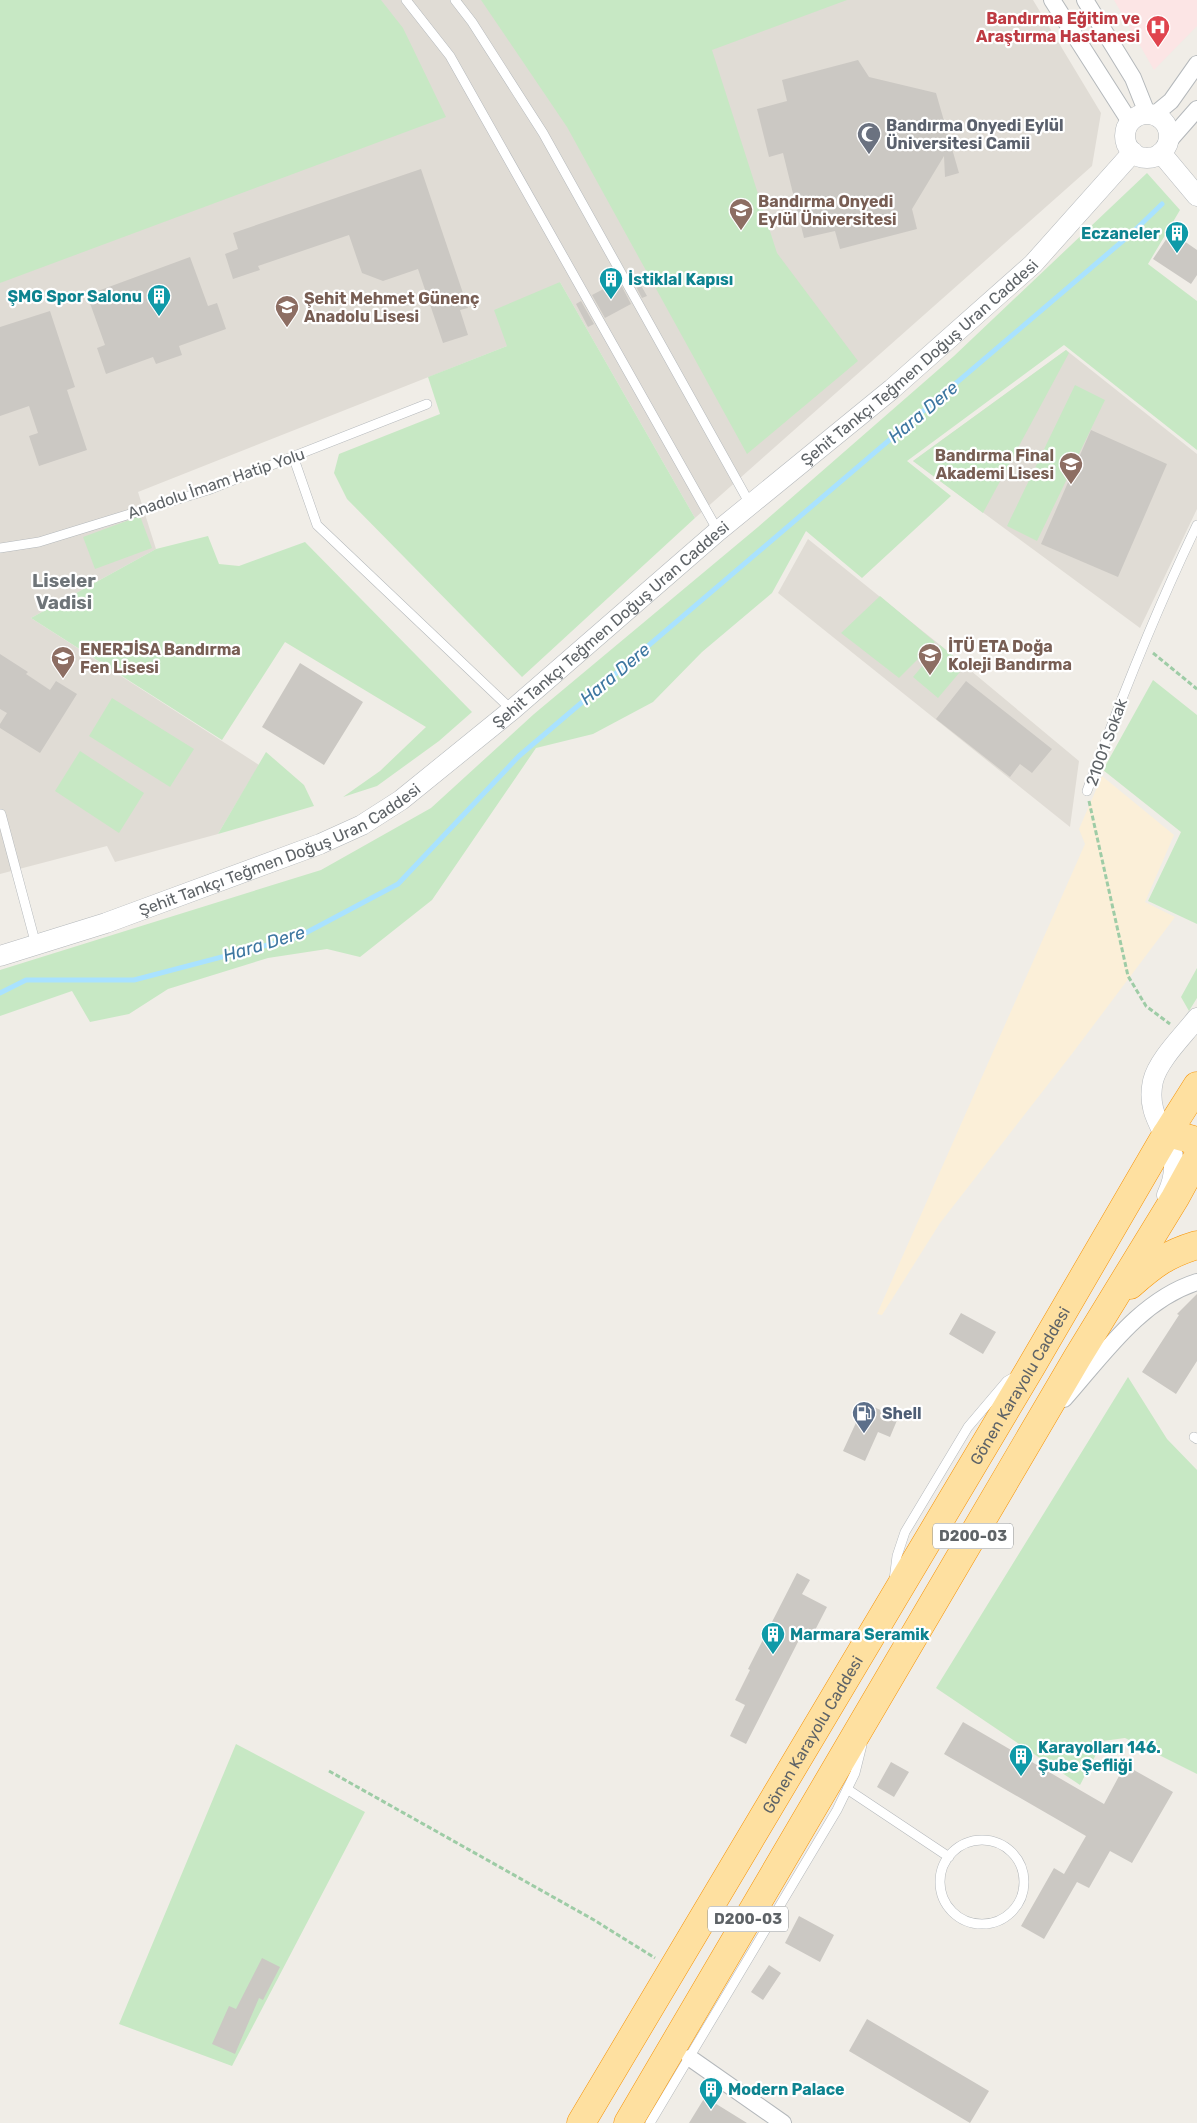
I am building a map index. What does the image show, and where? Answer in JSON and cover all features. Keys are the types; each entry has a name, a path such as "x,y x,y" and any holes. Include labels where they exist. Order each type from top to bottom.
{"highway":[{"name":"Gönen Karayolu Caddesi","path":"581,2123 1031,1367 1166,1135 1197,1086"},
{"path":"1166,1135 1177,1152 1196,1158"},
{"name":"D200-03","path":"628,2123 1196,1158"},
{"path":"1103,1316 1127,1287 1154,1263 1197,1244"}],"street":[{"path":"1052,0 1144,117 1163,120 1169,132 1165,147 1197,196"},
{"path":"1085,0 1133,78 1144,117"},
{"path":"1197,64 1171,101 1125,131 1128,147 1145,158 1155,156 1197,109"},
{"name":"Şehit Tankçı Teğmen Doğuş Uran Caddesi","path":"0,956 106,923 320,844 362,825 401,800 512,710 750,504 892,389 1033,264 1133,152"},
{"path":"1077,1358 1169,1190 1175,1169 1173,1155 1166,1135 1156,1122 1152,1110 1151,1096 1154,1079 1163,1061 1197,1018"},
{"path":"1034,1432 1145,1311 1173,1291 1197,1282"},
{"path":"690,2058 783,2123"}],"lane":[{"path":"406,0 450,56 718,531"},
{"path":"455,0 472,22 543,133 750,504"},
{"name":"Anadolu İmam Hatip Yolu","path":"0,548 39,542 208,490 427,404"},
{"path":"294,456 316,526 512,710"},
{"name":"21001 Sokak","path":"1087,791 1111,723 1176,569 1197,525"},
{"path":"1,814 36,945"},
{"path":"650,2123 837,1810 855,1773 869,1715"},
{"path":"847,1789 948,1857"},
{"path":"986,1840 1000,1844 1012,1852 1020,1864 1024,1877 1023,1892 1018,1904 1008,1914 990,1923 970,1922 958,1917 949,1908 942,1896 940,1882 942,1869 948,1857 959,1847 972,1841 986,1840"}],"path":[{"path":"1143,646 1197,689"},
{"name":"21001 Sokak","path":"1087,791 1130,982 1146,1006 1184,1035"},
{"path":"329,1770 594,1920 672,1969"}],"shaded area":[{"name":"Bandırma Onyedi Eylül Üniversitesi","path":"0,0 1033,0 1101,113 1092,166 695,518 560,282 507,346 138,492 156,549 31,618 259,765 218,834 115,862 107,846 0,874"},
{"name":"Bandırma Eğitim ve Araştırma Hastanesi","path":"1114,0 1197,0 1197,26 1154,70"},
{"name":"Bandırma Final Akademi Lisesi","path":"1066,350 1197,454 1197,509 1140,628 913,461"},
{"name":"İTÜ ETA Doğa Koleji Bandırma","path":"808,539 940,645 1079,761 1070,827 778,593"}],"green space":[{"path":"0,0 381,0 403,28 446,117 0,283"},
{"path":"481,0 847,0 712,50 777,253 858,361 747,454 567,127"},
{"path":"1147,173 1180,210 1148,264 1197,301 1197,450 1064,345 907,461 951,496 862,578 806,531 772,593 702,652 653,702 593,734 536,748 432,900 360,957 327,949 268,958 168,989 129,1014 90,1022 72,991 0,1016 0,970 321,870 431,808 534,714 758,527 954,356"},
{"path":"560,282 695,518 522,677 347,499 334,473 339,454 440,414 428,377 507,346 494,310"},
{"path":"1066,350 1069,353 983,513 913,461"},
{"path":"1075,385 1105,400 1037,541 1007,526"},
{"path":"140,516 152,548 95,569 83,537"},
{"path":"208,536 219,564 239,566 305,542 472,712 439,741 377,786 343,797 380,771 426,727 285,642 222,740 31,618 156,549"},
{"path":"880,596 935,642 899,678 841,633"},
{"path":"940,645 965,666 938,698 913,677"},
{"path":"1153,680 1197,715 1197,924 1148,901 1181,832 1103,770"},
{"path":"112,698 194,749 170,787 89,736"},
{"path":"80,751 144,793 119,833 55,791"},
{"path":"266,752 304,785 314,806 218,834"},
{"path":"1197,968 1197,998 1189,1011 1181,997"},
{"path":"1128,1377 1167,1439 1197,1470 1197,1774 1125,1738 1103,1741 1080,1785 936,1688"},
{"path":"236,1744 365,1812 232,2066 119,2024"}],"sand":[{"path":"1102,776 1174,835 1145,902 1175,917 1071,1055 940,1223 882,1315 877,1314 1085,844 1079,829"}],"building":[{"name":"Bandırma Onyedi Eylül Üniversitesi Camii","path":"858,60 869,77 936,93 959,173 945,177 944,156 912,209 917,229 840,249 835,231 804,238 783,153 769,157 757,109 787,101 782,80"},
{"name":"Şehit Mehmet Günenç Anadolu Lisesi","path":"421,169 468,308 460,310 468,335 443,343 418,269 383,281 362,273 349,235 258,266 260,270 233,279 225,254 238,249 233,233"},
{"name":"Eczaneler","path":"1171,232 1197,250 1197,275 1191,284 1153,259"},
{"name":"ŞMG Spor Salonu","path":"190,257 208,306 217,303 226,329 179,346 182,355 156,364 153,357 106,374 97,348 105,345 87,295"},
{"path":"634,273 647,296 642,298 630,275"},
{"path":"619,281 631,304 605,318 592,295"},
{"path":"581,301 594,324 588,327 576,304"},
{"path":"50,311 75,387 67,390 87,450 39,466 29,436 38,433 29,406 0,416 0,327"},
{"name":"Bandırma Final Akademi Lisesi","path":"1091,430 1167,464 1118,577 1041,544"},
{"path":"0,654 28,672 26,674 50,690 56,681 77,694 40,753 0,728 0,724 7,713 0,709"},
{"path":"300,663 363,702 324,765 262,727"},
{"name":"İTÜ ETA Doğa Koleji Bandırma","path":"966,681 1052,749 1032,773 1020,764 1010,777 936,719"},
{"path":"1197,1294 1197,1361 1176,1394 1142,1372 1179,1315 1177,1314"},
{"path":"961,1313 996,1332 983,1354 949,1334"},
{"name":"Shell","path":"865,1403 898,1418 890,1437 878,1432 865,1461 843,1451"},
{"name":"Marmara Seramik","path":"797,1573 810,1580 802,1594 827,1607 811,1638 802,1634 746,1744 730,1736 745,1705 735,1700 750,1670 748,1669"},
{"path":"963,1722 1104,1804 1125,1765 1173,1792 1132,1863 1110,1851 1089,1888 1077,1882 1044,1939 1021,1926 1054,1868 1064,1874 1086,1836 944,1754"},
{"path":"891,1762 909,1772 894,1797 877,1787"},
{"path":"799,1916 834,1935 820,1962 785,1943"},
{"path":"262,1958 280,1967 263,2000 259,1998 235,2054 212,2044 229,2006 236,2009"},
{"path":"769,1965 781,1973 763,2000 751,1992"},
{"path":"867,2019 989,2091 970,2123 849,2051"},
{"name":"Modern Palace","path":"705,2097 747,2123 689,2123"}],"waterway":[{"name":"Hara Dere","path":"0,993 26,980 134,980 298,937 398,884 519,756 1132,233 1162,204"}],"place":[{"name":"Bandırma Eğitim ve Araştırma Hastanesi","path":"1158,48"},
{"name":"Bandırma Onyedi Eylül Üniversitesi Camii","path":"869,155"},
{"name":"Bandırma Onyedi Eylül Üniversitesi","path":"741,231"},
{"name":"Eczaneler","path":"1177,254"},
{"name":"İstiklal Kapısı","path":"611,300"},
{"name":"ŞMG Spor Salonu","path":"159,317"},
{"name":"Şehit Mehmet Günenç Anadolu Lisesi","path":"287,328"},
{"name":"Bandırma Final Akademi Lisesi","path":"1071,485"},
{"name":"İTÜ ETA Doğa Koleji Bandırma","path":"930,676"},
{"name":"ENERJİSA Bandırma Fen Lisesi","path":"63,679"},
{"name":"Shell","path":"864,1434"},
{"name":"Marmara Seramik","path":"773,1655"},
{"name":"Karayolları 146. Şube Şefliği","path":"1021,1777"},
{"name":"Modern Palace","path":"711,2110"}],"district":[{"name":"Liseler Vadisi","path":"64,591"}]}
